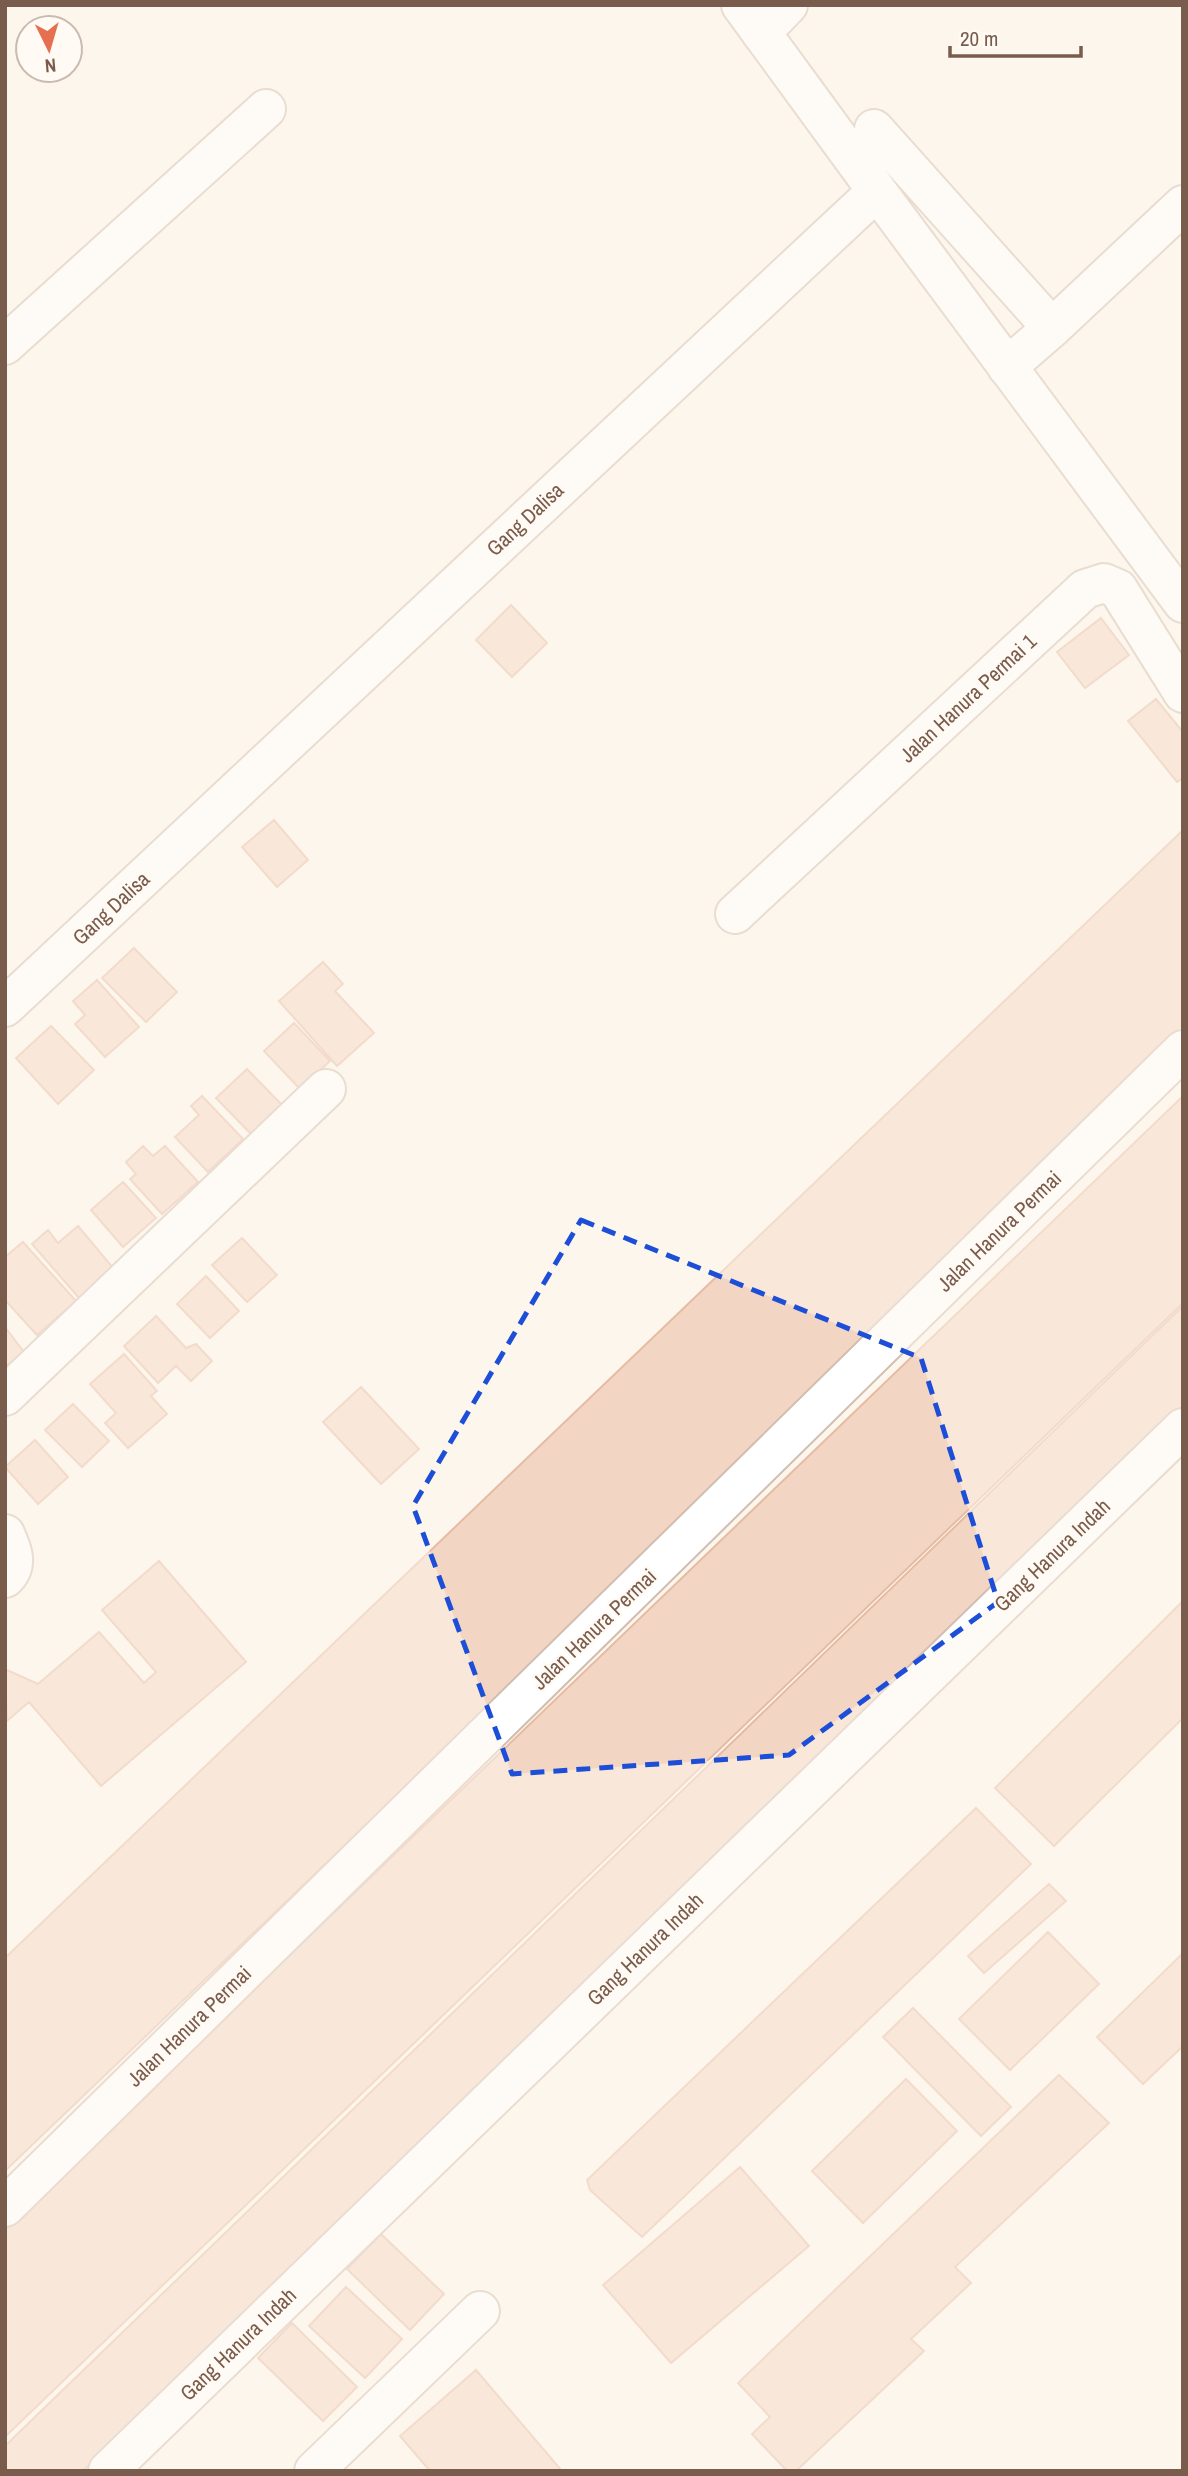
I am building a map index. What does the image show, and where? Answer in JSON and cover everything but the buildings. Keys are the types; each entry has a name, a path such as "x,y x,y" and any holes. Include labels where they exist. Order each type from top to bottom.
{"street":[{"path":"788,5 751,19 1183,603"},
{"path":"5,345 266,109"},
{"path":"874,129 1052,328"},
{"name":"Gang Dalisa","path":"5,1007 877,191"},
{"path":"1007,367 1183,205"},
{"name":"Jalan Hanura Permai 1","path":"735,915 1085,589 1104,583 1118,589 1183,693"},
{"name":"Jalan Hanura Permai","path":"5,2207 1183,1050"},
{"path":"5,1396 326,1089"},
{"name":"Gang Hanura Indah","path":"108,2471 1183,1428"},
{"path":"5,1534 15,1558 10,1574 5,1578"},
{"path":"314,2471 480,2311"}],"highlighted area":[{"path":"581,1220 921,1358 998,1602 789,1755 512,1774 413,1506"}]}
